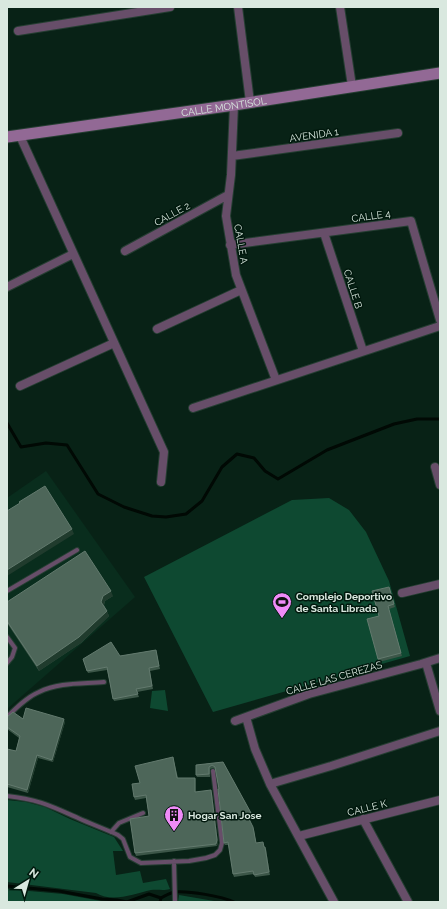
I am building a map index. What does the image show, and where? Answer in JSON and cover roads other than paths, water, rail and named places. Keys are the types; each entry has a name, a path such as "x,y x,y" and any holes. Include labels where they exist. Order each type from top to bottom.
{"street":[{"path":"18,31 170,7"},
{"path":"238,7 250,102"},
{"path":"340,7 352,86"},
{"name":"CALLE MONTISOL","path":"7,137 234,105 440,73"},
{"name":"CALLE A","path":"234,105 232,156 226,216 230,245 236,275 241,290 276,380"},
{"name":"AVENIDA 1","path":"232,156 398,133"},
{"path":"20,136 164,452 161,482"},
{"name":"CALLE 2","path":"125,251 228,195"},
{"name":"CALLE 4","path":"230,245 411,221 440,320"},
{"name":"CALLE B","path":"324,233 363,351"},
{"path":"7,287 73,254"},
{"path":"157,329 241,290"},
{"path":"193,408 440,326"},
{"path":"20,386 114,343"},
{"path":"435,467 440,485"},
{"path":"402,593 440,584"},
{"name":"CALLE LAS CEREZAS","path":"235,721 309,694 440,658"},
{"path":"426,663 440,711"},
{"path":"246,717 254,749 270,784 334,902"},
{"path":"270,784 440,731"},
{"name":"CALLE K","path":"299,836 440,800"},
{"path":"363,820 408,902"}],"lane":[{"path":"7,591 77,550"},
{"path":"7,637 15,648 12,657 7,663"},
{"path":"7,717 18,706 39,692 60,685 104,682"},
{"path":"7,796 36,800 54,806 77,818 118,835 123,839 130,857 141,863 206,858 215,855 220,850 222,842 213,771"},
{"path":"111,832 119,823 144,813"},
{"path":"174,861 175,900"}],"waterway":[{"path":"7,423 21,447 46,443 67,445 98,494 124,507 152,516 166,517 186,514 202,501 222,467 237,454 254,458 265,471 278,479 327,450 394,424 417,419 440,419"},
{"path":"7,886 59,891 127,902 149,894 161,898"},
{"path":"160,902 161,898 175,892 197,893 234,902"}],"place":[{"name":"Complejo Deportivo de Santa Librada","path":"282,619"},
{"name":"Hogar San Jose","path":"174,832"}]}
